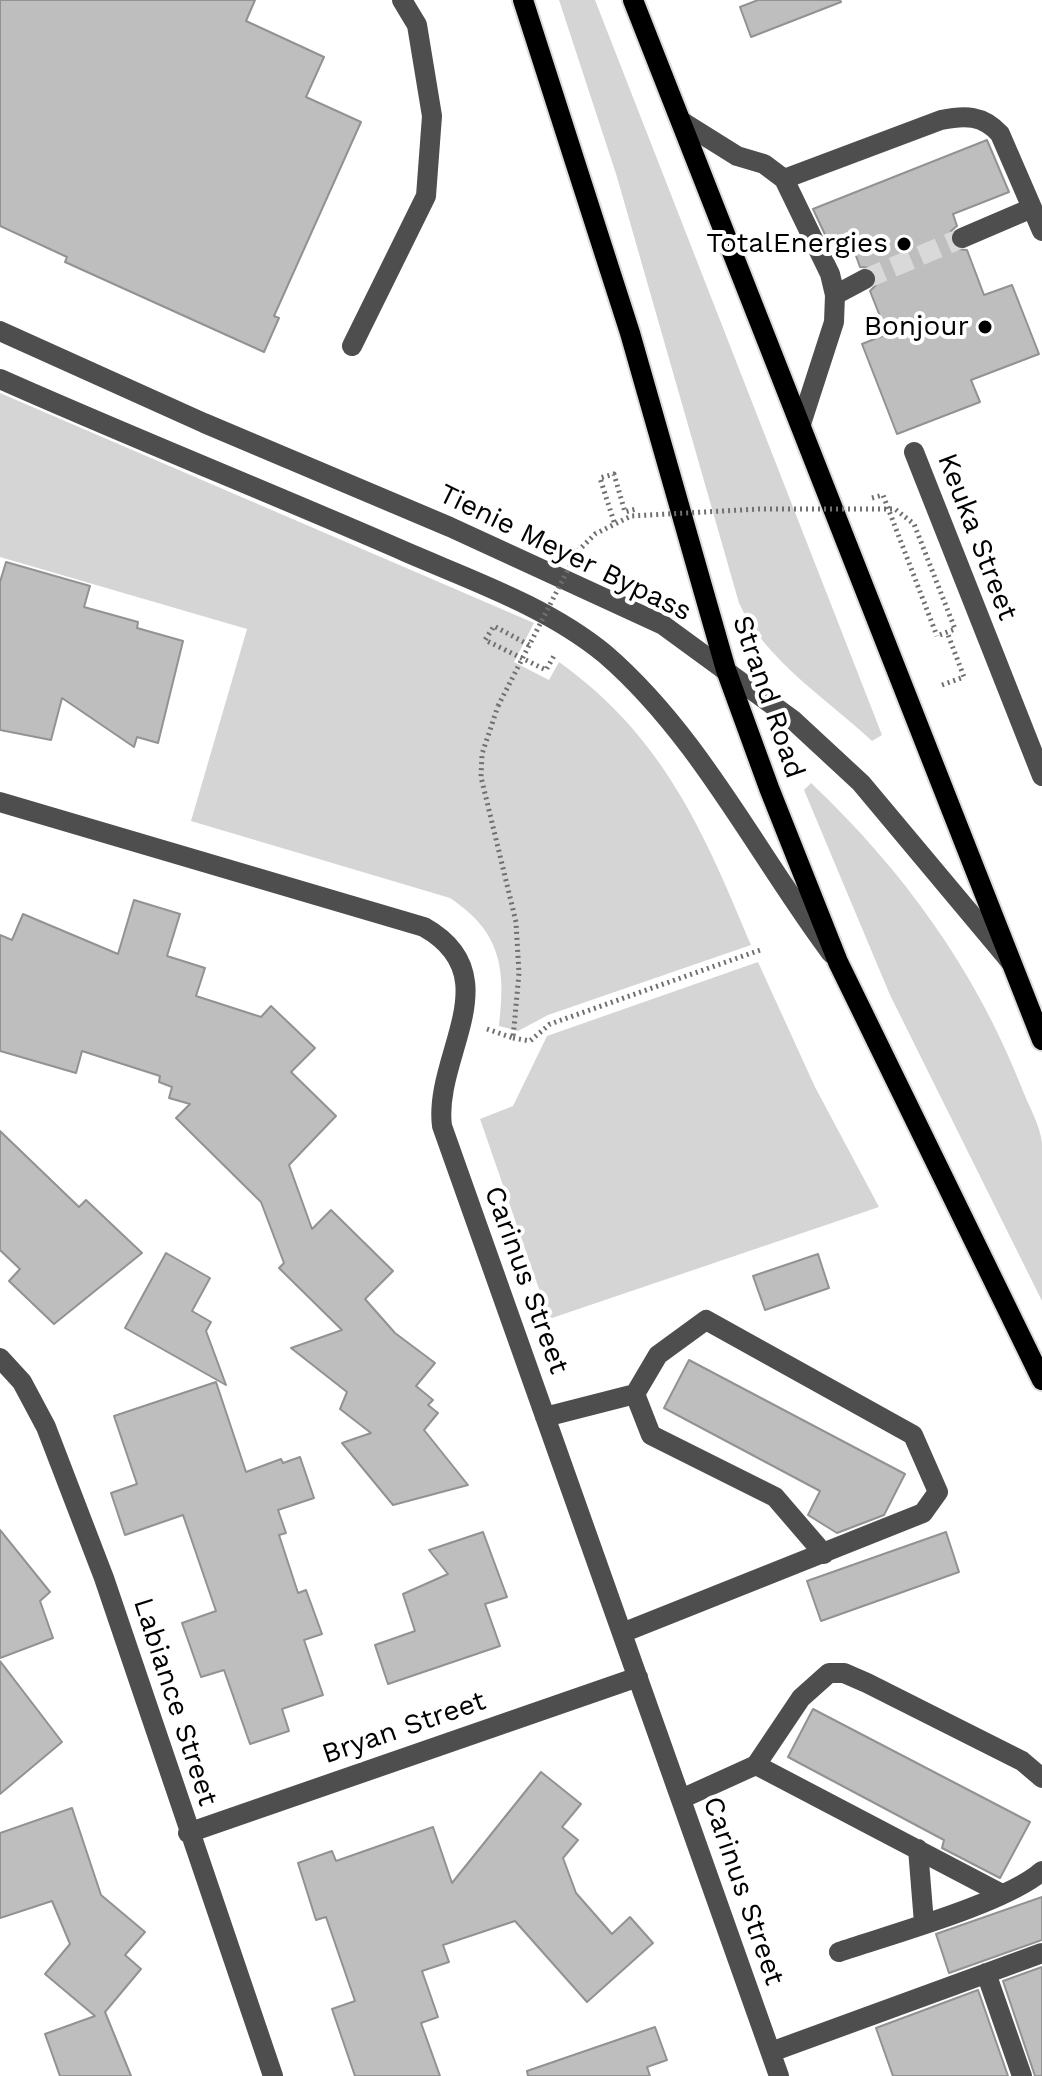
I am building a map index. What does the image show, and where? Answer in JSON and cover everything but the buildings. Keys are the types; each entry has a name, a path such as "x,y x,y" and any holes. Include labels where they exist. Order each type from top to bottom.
{"main road":[{"name":"Strand Road","path":"523,0 630,333 726,670 838,962 1042,1380"},
{"path":"633,0 1042,1040"}],"street":[{"path":"352,346 426,196 432,116 417,25 402,0"},
{"path":"784,179 941,120 965,115 991,124 1000,134 1042,231"},
{"path":"681,121 737,156 764,164 784,179 798,202 835,295 834,322 801,424"},
{"path":"962,238 1032,208"},
{"path":"835,295 865,279"},
{"name":"Tienie Meyer Bypass","path":"0,331 663,625 793,720 861,783 1010,961"},
{"path":"0,379 446,570 543,613 574,632 642,689 669,722 838,962"},
{"name":"Keuka Street","path":"914,452 1042,776"},
{"name":"Carinus Street","path":"0,802 411,923 448,944 459,958 467,994 442,1094 442,1126 779,2076"},
{"path":"545,1417 635,1394 658,1355 706,1320 913,1435 938,1492 923,1513 622,1633"},
{"name":"Labiance Street","path":"0,1358 22,1382 46,1427 104,1578 188,1833 273,2076"},
{"path":"635,1394 651,1435 775,1497 824,1554"},
{"path":"681,1799 756,1765 801,1698 818,1679 829,1673 844,1673 1022,1761 1042,1778"},
{"name":"Bryan Street","path":"188,1833 638,1677"},
{"path":"756,1765 1002,1894"},
{"path":"918,1849 924,1923"},
{"path":"839,1952 1002,1894 1031,1881 1042,1871"},
{"path":"771,2052 1042,1953"},
{"path":"986,1973 1022,2076"}],"path":[{"path":"614,522 600,478 614,474 625,512 636,509"},
{"path":"513,1038 519,973 516,922 481,777 482,754 498,706 577,552 614,522 631,516 759,509 895,509 914,524 955,629 937,636 883,495 872,498"},
{"path":"529,645 494,626 485,640 546,670 556,650"},
{"path":"942,685 964,677 947,632"},
{"path":"492,1030 530,1041 550,1024 763,949"}],"shaded area":[{"path":"559,0 595,0 882,735 872,741 780,660 750,623 739,603 617,177"},
{"path":"0,393 534,623 514,662 549,680 559,662 595,691 653,754 697,825 751,945 548,1015 518,1031 499,1026 500,969 490,938 467,911 450,898 191,821 247,629 0,557"},
{"path":"811,783 876,850 933,923 982,1001 1003,1043 1041,1136 1042,1301 890,995 804,790"},
{"path":"758,962 815,1087 879,1207 552,1318 548,1315 480,1119 513,1106 547,1036"}],"tunnel":[{"path":"865,279 962,238"}],"place":[{"name":"TotalEnergies","path":"904,244"},
{"name":"Bonjour","path":"985,327"}]}
